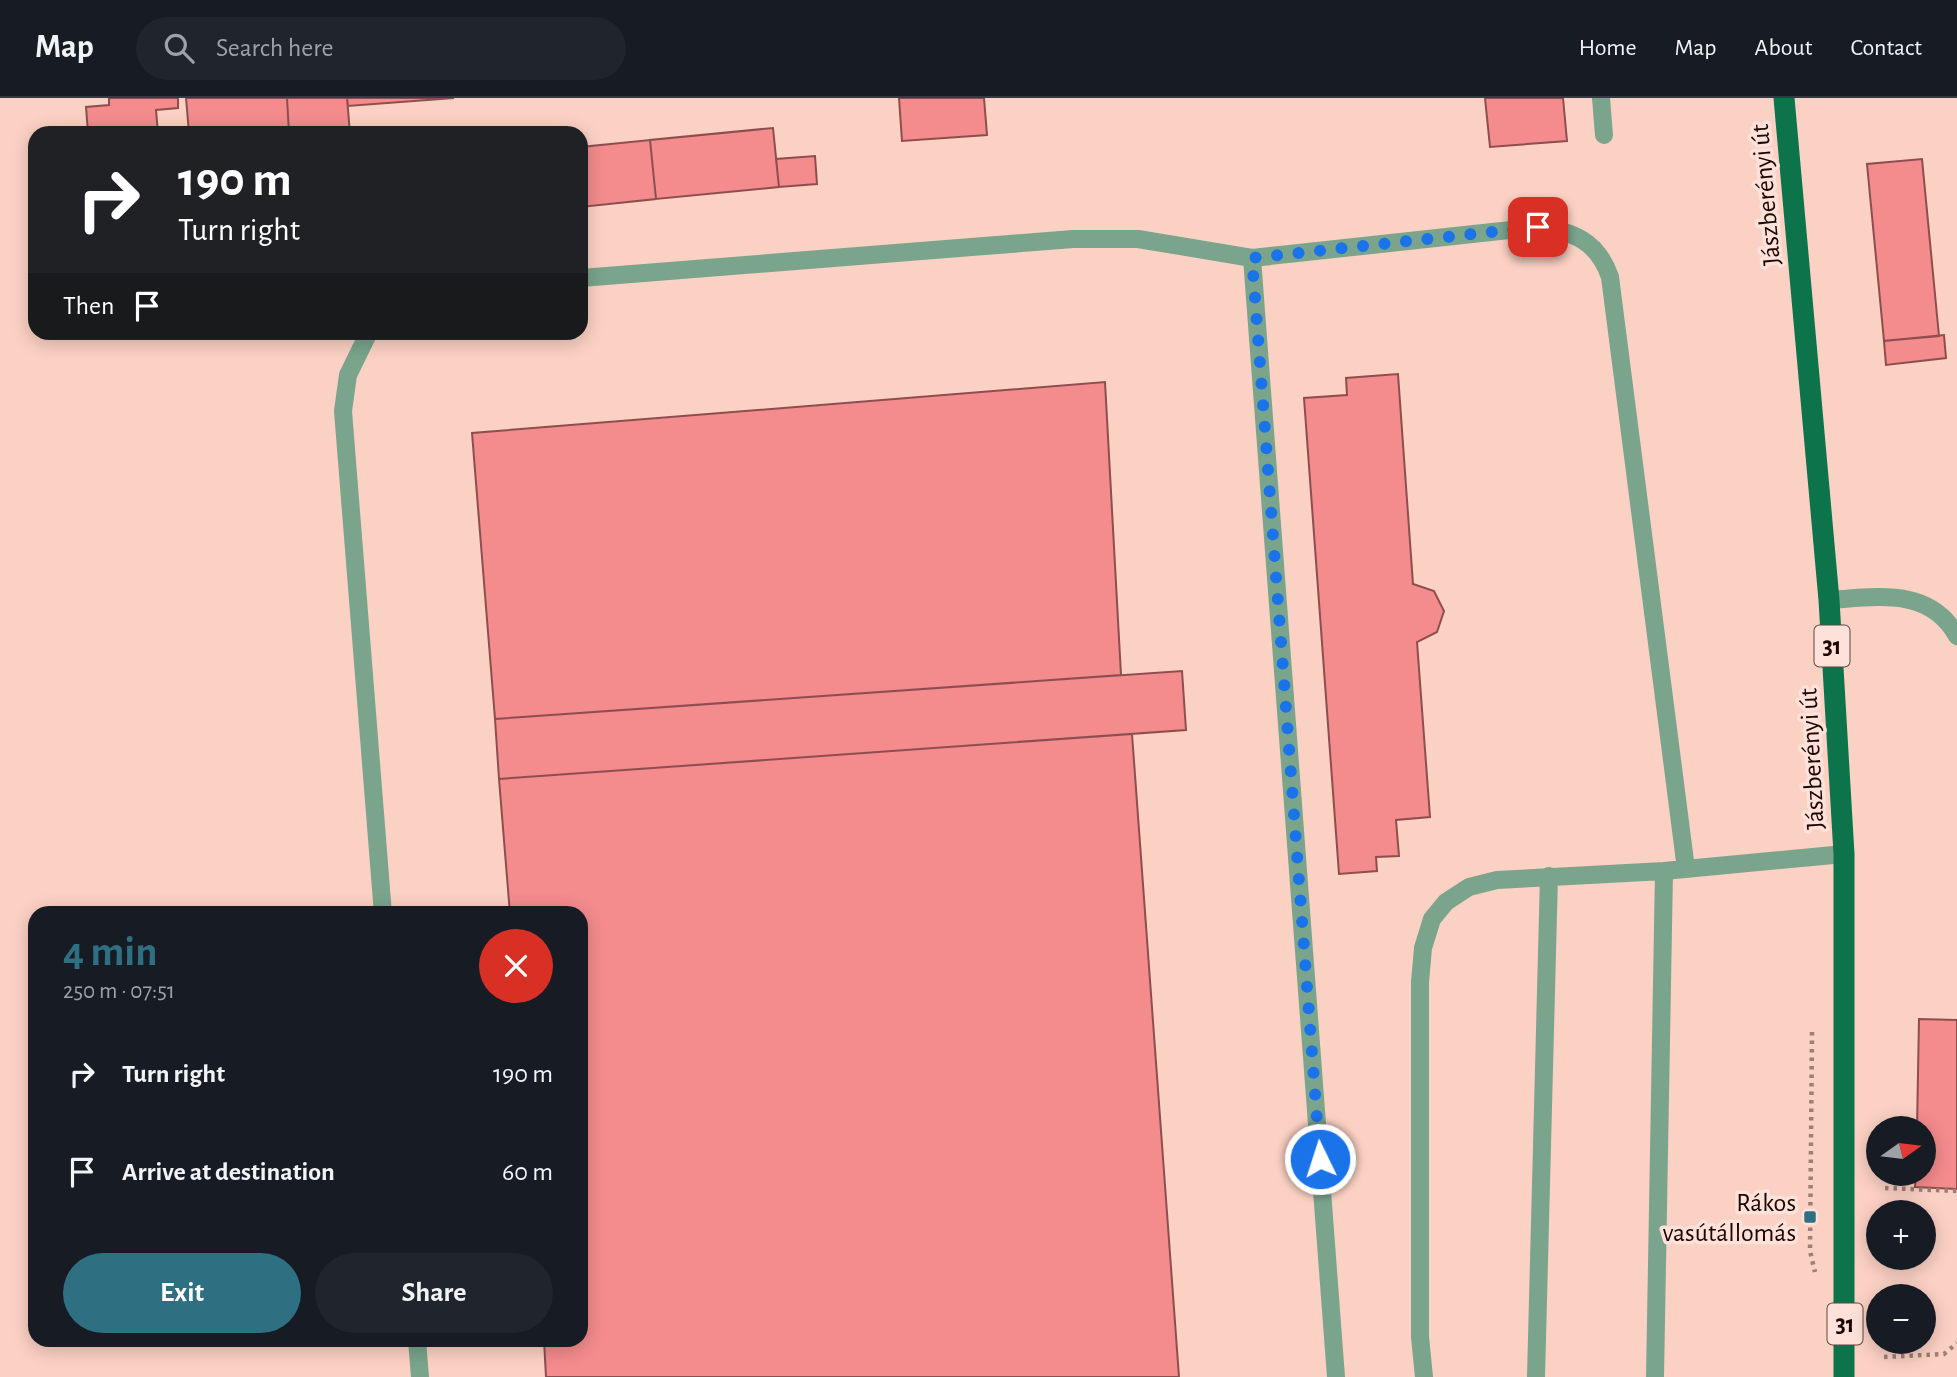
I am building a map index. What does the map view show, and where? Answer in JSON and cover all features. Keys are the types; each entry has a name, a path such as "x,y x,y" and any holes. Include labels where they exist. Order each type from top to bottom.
{"main road":[{"name":"Jászberényi út","path":"1784,98 1829,600 1844,854 1844,1377"}],"lane":[{"path":"1601,98 1604,135"},
{"path":"588,277 1073,239 1138,239 1252,258 1538,227 1578,236 1594,246 1610,277 1686,869"},
{"path":"1252,258 1336,1377"},
{"path":"365,340 348,375 343,411 382,906"},
{"path":"1829,600 1902,598 1916,601 1939,612 1957,636"},
{"path":"1424,1377 1420,1337 1420,982 1423,948 1432,919 1446,902 1469,887 1497,880 1664,871 1844,854"},
{"path":"1655,1377 1664,871"},
{"path":"1536,1377 1549,876"},
{"path":"418,1347 420,1377"}],"path":[{"path":"1812,1032 1810,1251 1815,1274"},
{"path":"1885,1188 1957,1191"},
{"path":"1885,1357 1944,1354 1957,1343"}],"building":[{"path":"109,98 178,98 178,108 156,110 157,126 87,126 86,107 109,105"},
{"path":"186,98 287,98 289,126 188,126"},
{"path":"287,98 347,98 349,126 289,126"},
{"path":"347,98 454,98 348,106"},
{"path":"899,98 984,98 987,135 902,141"},
{"path":"1485,98 1563,98 1567,141 1490,147"},
{"path":"773,128 779,187 656,199 650,140"},
{"path":"650,140 656,199 588,206 588,146"},
{"path":"815,156 817,184 779,187 776,159"},
{"path":"1922,159 1939,336 1884,341 1867,164"},
{"path":"1944,335 1946,358 1886,365 1884,341"},
{"path":"1398,374 1413,584 1434,591 1444,611 1437,632 1417,642 1430,817 1396,820 1399,856 1376,857 1377,871 1339,874 1304,398 1347,395 1346,378"},
{"path":"1105,382 1121,675 495,719 472,433"},
{"path":"1182,671 1186,730 499,779 495,719"},
{"path":"1132,734 1179,1377 546,1377 544,1347 588,1347 588,906 509,906 499,779"},
{"path":"1919,1019 1957,1020 1957,1189 1915,1187 1936,1186 1936,1116 1917,1116"}],"place":[{"name":"Rákos vasútállomás","path":"1810,1217"}],"route":[{"path":"1320,1159 1252,258 1452,234 1538,227"}]}
